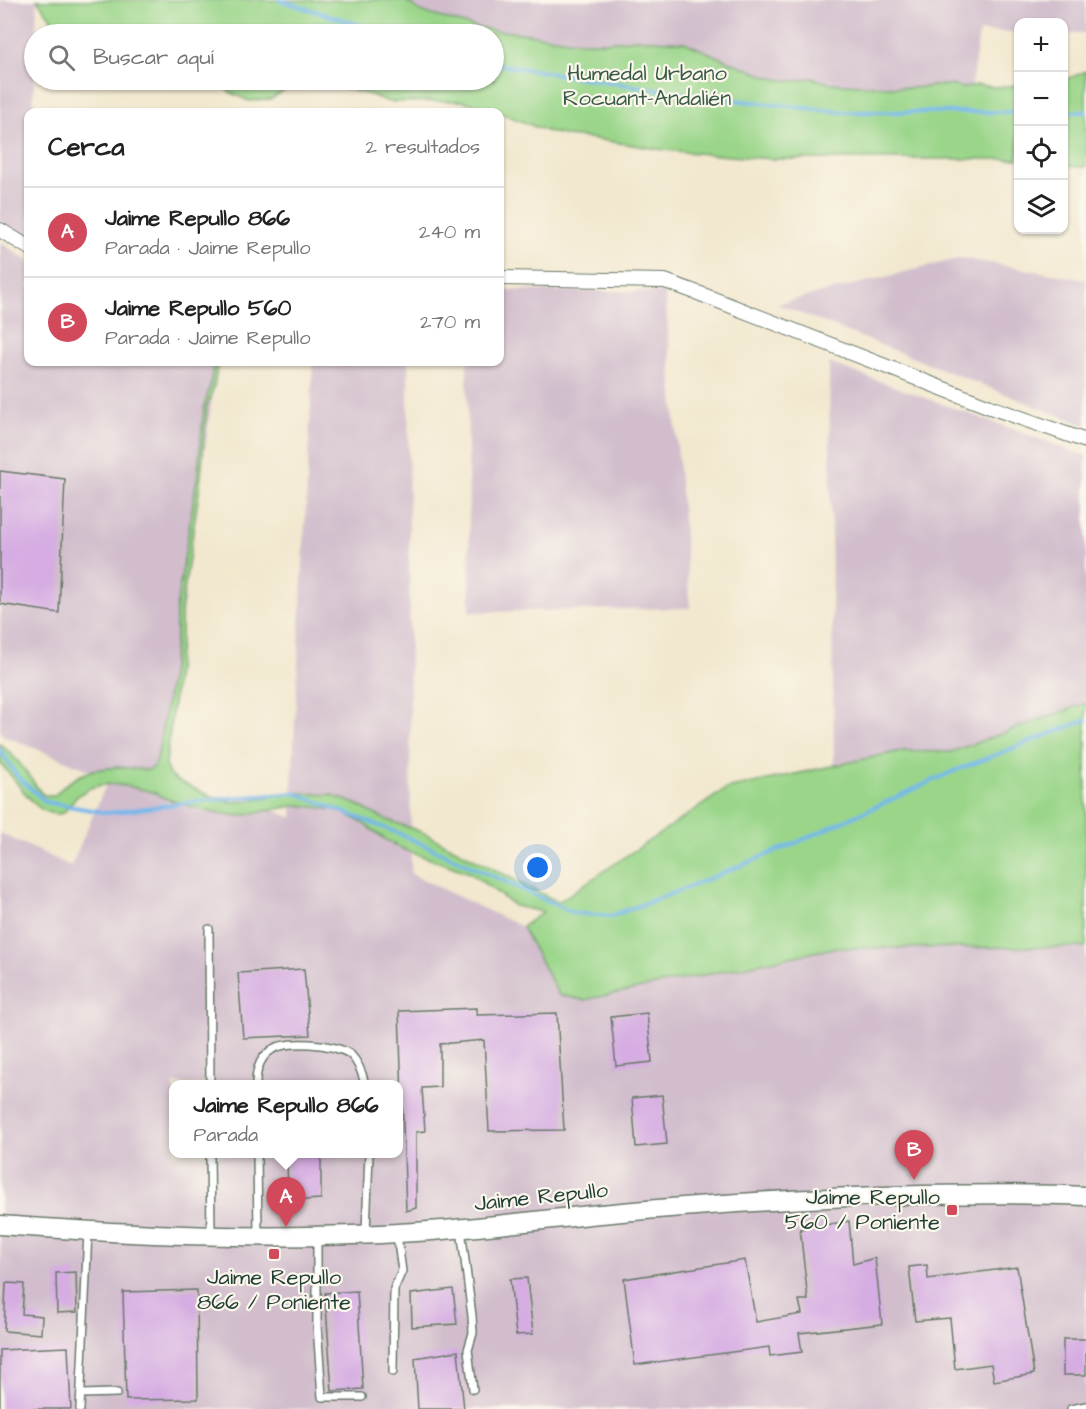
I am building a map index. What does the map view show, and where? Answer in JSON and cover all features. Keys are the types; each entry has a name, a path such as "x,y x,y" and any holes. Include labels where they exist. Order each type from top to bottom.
{"street":[{"path":"0,230 24,245"},
{"path":"504,278 665,281 990,407 1086,441"},
{"name":"Jaime Repullo","path":"0,1226 211,1236 366,1235 461,1229 632,1211 828,1198 973,1194 1086,1196"}],"lane":[{"path":"209,929 210,1080"},
{"path":"256,1080 261,1060 271,1050 282,1046 319,1044 336,1048 351,1056 364,1080"},
{"path":"210,1158 211,1236"},
{"path":"257,1158 258,1237"},
{"path":"366,1235 369,1158"},
{"path":"461,1229 472,1316 473,1333 468,1350 473,1389"},
{"path":"80,1409 88,1231"},
{"path":"393,1372 394,1289 402,1271 397,1233"},
{"path":"317,1236 317,1325 322,1397 362,1397"},
{"path":"81,1394 117,1393"},
{"path":"1071,1409 1086,1406"}],"shaded area":[{"path":"0,0 37,0 36,24 24,24 24,90 34,90 33,108 24,108 24,236 0,221"},
{"path":"403,0 1086,0 1086,33 1068,33 1068,18 1014,18 1014,32 979,32 971,89 905,88 789,82 768,77 684,42 593,44 504,31 504,24 464,24 410,7"},
{"path":"0,242 24,258 24,366 216,366 157,794 207,813 270,808 292,818 313,366 408,366 411,874 522,927 559,995 584,1000 834,948 1086,947 1086,1409 0,1409 0,833 71,866 109,778 4,736 0,730"},
{"path":"961,258 1086,280 1086,426 777,304"},
{"path":"504,290 665,292 690,608 470,612 467,366 504,366"},
{"path":"829,363 1086,456 1086,703 951,752 901,751 834,765"}],"green space":[{"name":"Humedal Urbano Rocuant-Andalién","path":"37,0 404,0 421,11 464,24 50,24 51,18"},
{"name":"Humedal Urbano Rocuant-Andalién","path":"504,31 582,42 638,39 684,42 768,77 783,80 812,78 829,83 910,88 949,85 963,88 978,85 995,87 1014,85 1014,159 775,159 729,156 664,150 567,136 546,131 504,114 504,108 488,108 461,101 389,102 350,90 504,90"},
{"path":"1086,71 1086,167 1068,166 1068,78"},
{"name":"Humedal Urbano Rocuant-Andalién","path":"227,90 285,90 271,99 249,101"},
{"path":"213,366 217,366 207,407 200,486 181,610 181,635 166,764 168,773 176,780 211,796 231,802 283,794 332,795 385,819 422,832 558,902 726,789 901,751 951,752 1086,703 1086,947 834,948 584,1000 559,995 522,927 543,912 515,906 470,873 405,850 338,810 298,805 239,816 211,812 162,797 156,793 112,784 101,785 81,793 63,813 53,814 44,811 28,797 0,764 0,744 18,762 42,794 48,796 54,796 66,784 93,770 118,767 147,770 154,767 157,760 171,676 176,636 176,610 198,472 204,407"}],"building":[{"path":"0,471 65,479 59,613 0,604"},
{"path":"304,969 310,1035 243,1038 238,973"},
{"path":"477,1008 477,1015 557,1013 564,1130 489,1131 484,1040 440,1044 440,1087 422,1088 425,1131 416,1132 416,1208 406,1211 399,1011"},
{"path":"647,1013 652,1062 616,1066 611,1017"},
{"path":"662,1095 667,1144 636,1147 632,1098"},
{"path":"287,1158 321,1158 321,1199 288,1201"},
{"path":"849,1221 853,1264 875,1258 882,1324 799,1333 802,1352 770,1356 769,1347 635,1365 624,1279 745,1260 756,1322 802,1314 799,1300 808,1300 800,1229"},
{"path":"927,1265 928,1279 1017,1267 1034,1374 994,1381 991,1364 955,1369 950,1318 915,1321 909,1267"},
{"path":"76,1272 77,1312 57,1313 56,1273"},
{"path":"527,1278 533,1334 516,1335 510,1279"},
{"path":"6,1283 24,1284 22,1314 42,1316 41,1334 4,1331"},
{"path":"453,1289 457,1324 412,1327 411,1294"},
{"path":"197,1290 198,1399 126,1400 123,1292"},
{"path":"357,1291 363,1389 332,1391 325,1293"},
{"path":"1063,1339 1086,1339 1086,1375 1063,1375"},
{"path":"68,1347 71,1409 0,1409 0,1350"},
{"path":"458,1351 464,1409 418,1409 415,1358"}],"waterway":[{"path":"279,0 357,24"},
{"path":"504,66 692,95 840,112 1014,112"},
{"path":"1068,112 1086,112"},
{"path":"0,750 17,776 46,802 108,813 208,800 295,793 400,834 574,913 611,916 798,842 954,771 1086,720"}],"place":[{"name":"Jaime Repullo 560","path":"914,1180"},
{"name":"Jaime Repullo 560 / Poniente","path":"952,1210"},
{"name":"Jaime Repullo 866","path":"286,1227"},
{"name":"Jaime Repullo 866 / Poniente","path":"274,1254"}]}
